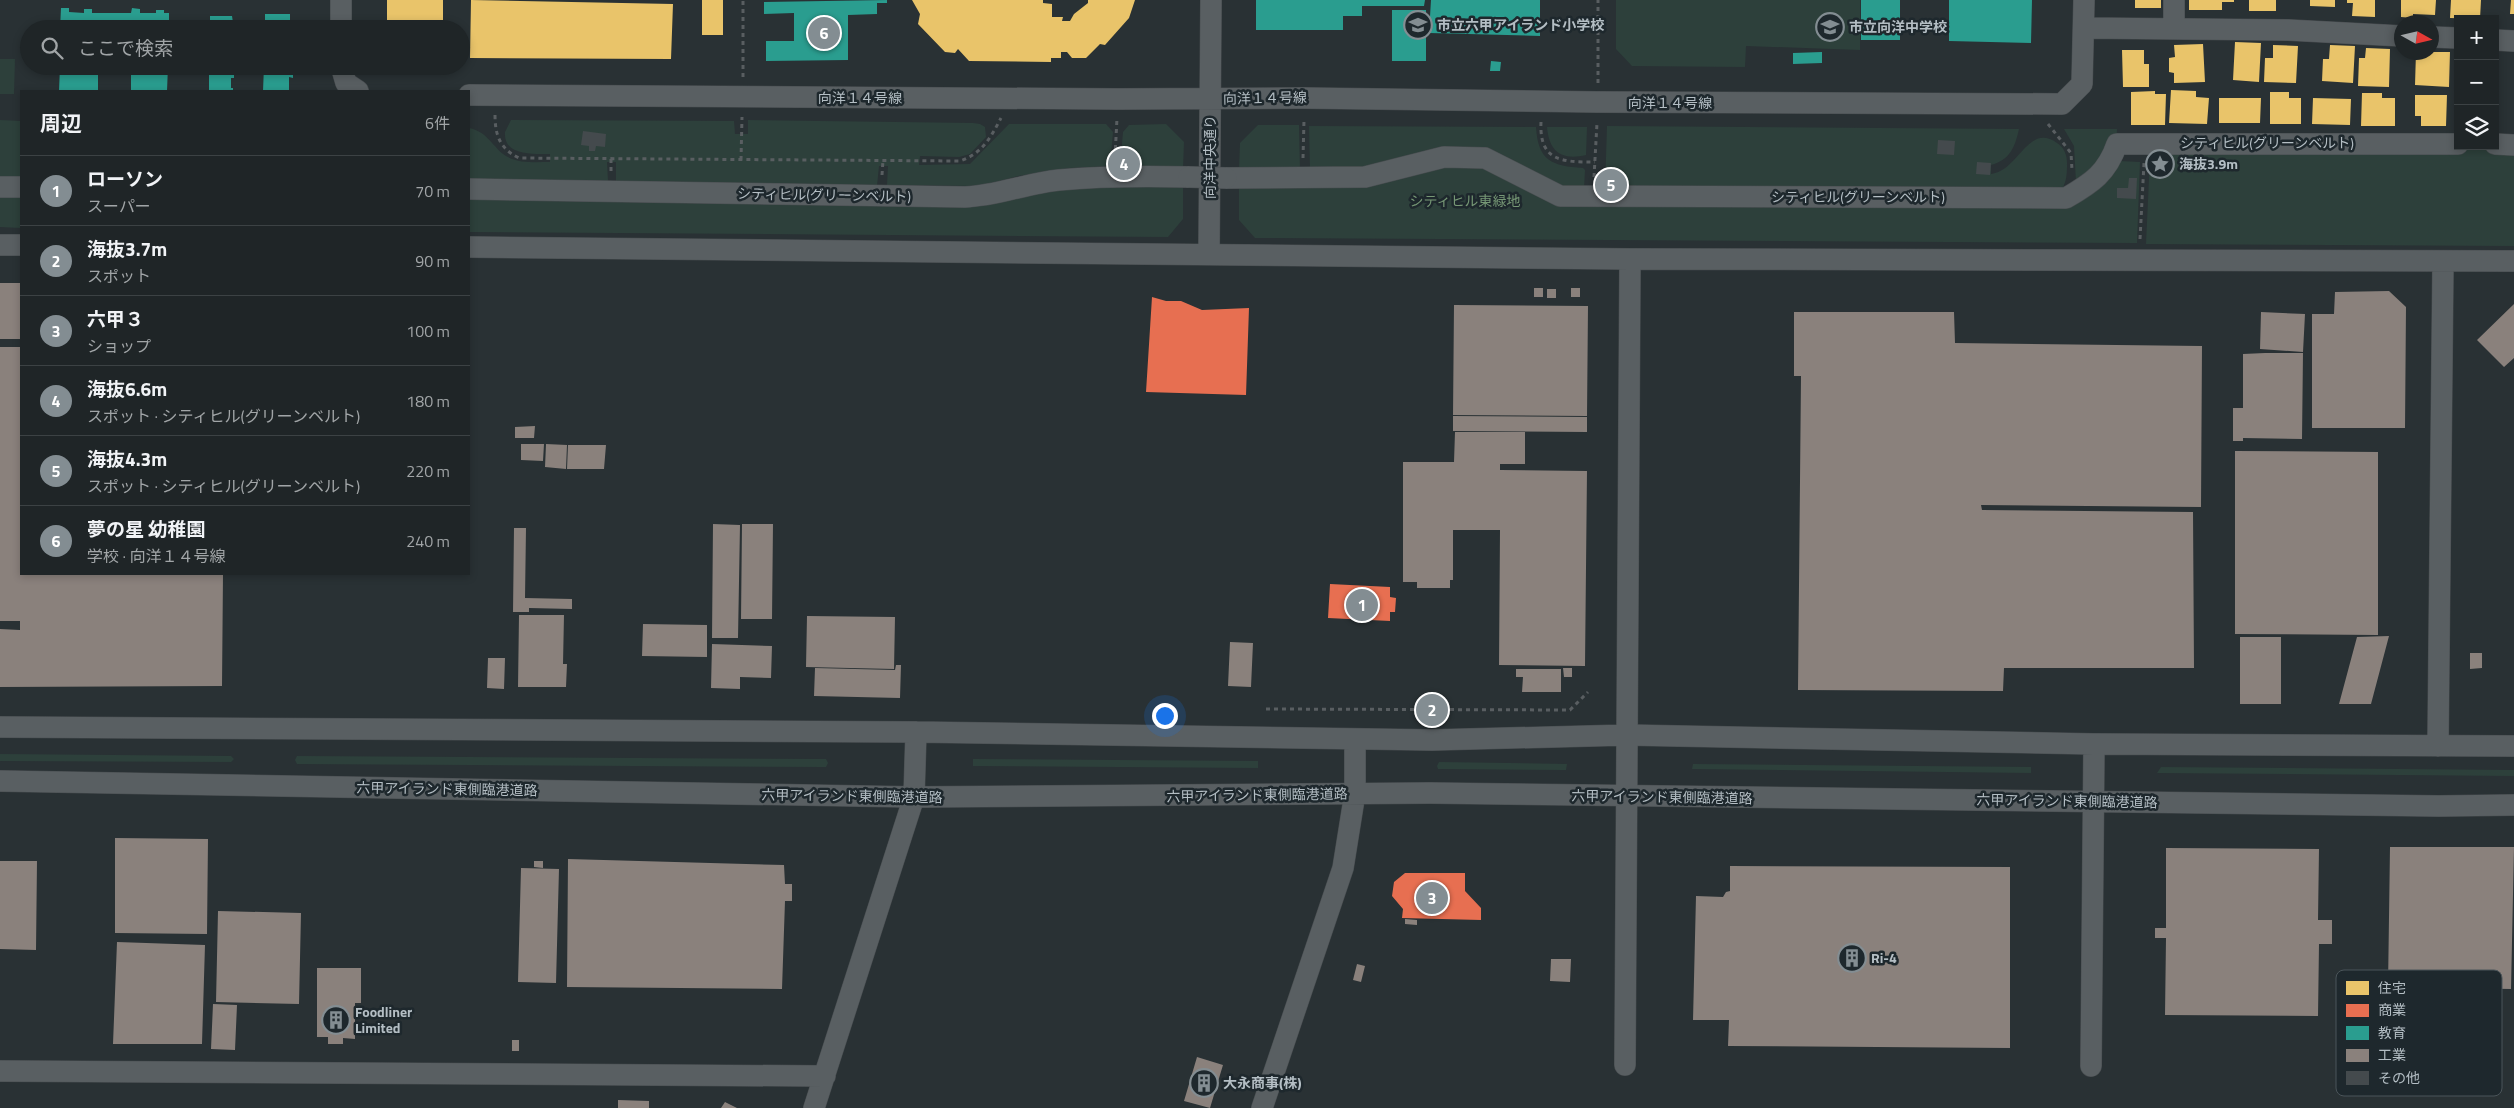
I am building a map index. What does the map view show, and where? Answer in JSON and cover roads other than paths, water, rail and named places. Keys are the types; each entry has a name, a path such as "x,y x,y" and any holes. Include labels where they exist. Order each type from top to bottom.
{"street":[{"path":"341,0 341,20"},
{"name":"向洋中央通り","path":"1209,254 1211,0"},
{"path":"2084,0 2084,28 2174,27 2394,36"},
{"path":"2174,0 2174,27"},
{"name":"向洋１４号線","path":"470,95 1303,98 1597,102 2062,104 2082,84 2084,28"},
{"path":"2439,37 2454,38"},
{"path":"2499,40 2514,41"},
{"path":"344,75 346,83 356,90"},
{"name":"シティヒル(グリーンベルト)","path":"470,189 965,197 985,196 1021,186 1058,180 1177,177 1365,177 1444,157 1485,158 1560,196 2066,198 2095,181 2112,161 2117,144 2454,144"},
{"path":"2499,144 2514,144"},
{"path":"0,187 20,187"},
{"path":"0,245 20,245"},
{"path":"470,247 1630,259 2514,261"},
{"path":"1625,1065 1630,259"},
{"path":"2438,746 2443,261"},
{"path":"0,727 916,732 1432,740 1627,735 2094,744 2514,746"},
{"path":"814,1108 914,797 916,732"},
{"path":"1262,1108 1343,868 1355,793 1355,739"},
{"path":"2091,1066 2094,744"},
{"name":"六甲アイランド東側臨港道路","path":"0,781 914,797 1256,796 1355,793 2094,800 2439,806 2514,805"},
{"path":"0,1071 825,1076"}],"place":[{"name":"市立六甲アイランド小学校","path":"1418,25"},
{"name":"市立向洋中学校","path":"1830,27"},
{"name":"夢の星 幼稚園","path":"824,33"},
{"name":"海抜6.6m","path":"1124,164"},
{"name":"海抜3.9m","path":"2160,164"},
{"name":"海抜4.3m","path":"1611,185"},
{"name":"ローソン","path":"1362,605"},
{"name":"海抜3.7m","path":"1432,710"},
{"name":"六甲３","path":"1432,898"},
{"name":"Ri-4","path":"1852,958"},
{"name":"Foodliner Limited","path":"336,1020"},
{"name":"大永商事(株)","path":"1204,1083"}],"park label":[{"name":"シティヒル東緑地","path":"1465,201"}]}
